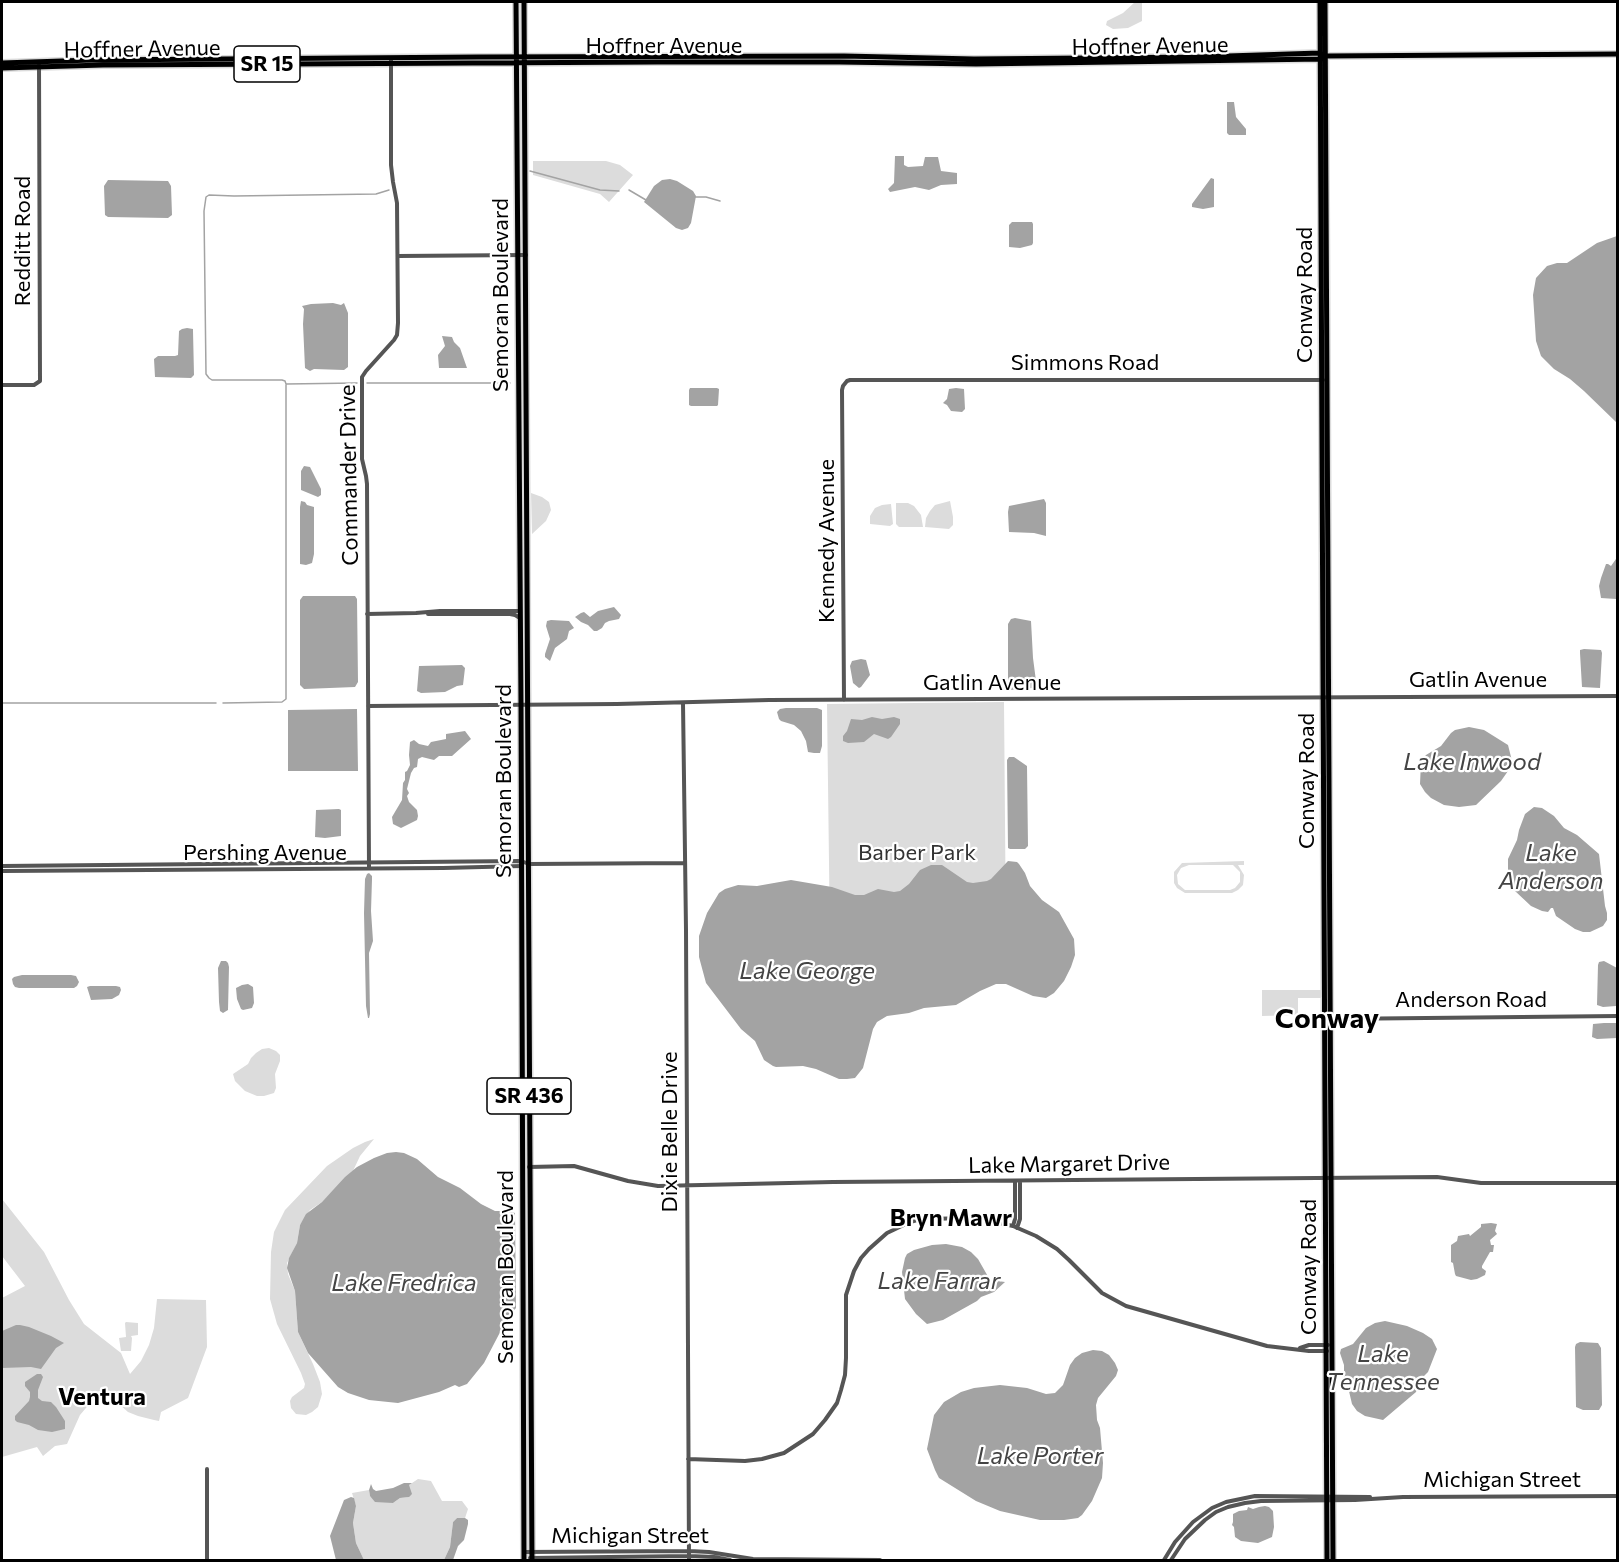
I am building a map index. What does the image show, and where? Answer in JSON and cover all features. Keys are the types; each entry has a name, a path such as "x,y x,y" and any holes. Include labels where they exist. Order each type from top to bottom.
{"main road":[{"name":"Semoran Boulevard","path":"516,2 524,1557"},
{"name":"Semoran Boulevard","path":"524,2 532,1557"},
{"name":"Conway Road","path":"1320,2 1323,131 1326,157 1322,557 1329,835 1327,1018 1324,1061 1331,1412 1327,1560"},
{"name":"Conway Road","path":"1325,2 1321,110 1323,117 1324,380 1328,536 1323,820 1330,1074 1327,1178"},
{"name":"Hoffner Avenue","path":"524,60 808,56 1027,64 1065,61 1165,62 1213,56 1617,54"},
{"path":"782,62 802,60 808,56"},
{"name":"Hoffner Avenue","path":"2,68 39,64 159,62 214,65 516,60 963,62 1071,61 1095,57 1198,59 1322,56"},
{"path":"648,62 651,60 680,60 684,57"},
{"path":"839,62 844,58 870,57"},
{"name":"Hoffner Avenue","path":"2,63 143,65 178,60 244,59 391,61"},
{"path":"214,65 237,63 244,59"},
{"path":"250,64 256,61 280,59"},
{"path":"517,158 525,173"},
{"path":"518,344 526,361"},
{"path":"518,362 525,369 526,378"},
{"path":"1322,492 1327,513"},
{"path":"1322,519 1328,536"},
{"path":"1322,557 1328,571"},
{"path":"519,591 522,604 528,610"},
{"path":"1323,608 1328,622"},
{"path":"520,614 525,618 528,628"},
{"path":"1323,820 1329,835"},
{"path":"1323,843 1329,859"},
{"path":"1324,909 1329,926"},
{"path":"521,944 529,959"},
{"path":"521,999 529,1015"},
{"path":"521,1039 524,1043 524,1058 529,1064"},
{"path":"1324,1061 1330,1074"},
{"path":"522,1239 525,1254 530,1261"},
{"name":"Conway Road","path":"1328,1348 1326,1389 1333,1560"},
{"path":"1326,1389 1329,1394 1331,1412"}],"street":[{"name":"Commander Drive","path":"369,866 367,482 362,459 362,381 366,371 390,346 397,335 397,203 391,165 391,61"},
{"name":"Redditt Road","path":"2,385 34,385 40,381 39,64"},
{"path":"398,256 526,255"},
{"name":"Simmons Road","path":"845,383 850,380 1324,380"},
{"name":"Kennedy Avenue","path":"844,700 842,390 845,383"},
{"path":"367,614 440,611 520,614"},
{"name":"Gatlin Avenue","path":"368,706 683,704 702,701 1617,696"},
{"name":"Dixie Belle Drive","path":"683,704 689,1556"},
{"name":"Pershing Avenue","path":"2,872 685,863"},
{"name":"Pershing Avenue","path":"2,866 369,866"},
{"name":"Anderson Road","path":"1327,1018 1617,1016"},
{"name":"Lake Margaret Drive","path":"522,1167 574,1166 658,1186 1437,1177 1481,1184 1617,1183"},
{"path":"1015,1227 1017,1181"},
{"path":"688,1460 762,1460 784,1453 813,1434 837,1403 845,1375 846,1295 861,1258 887,1233 910,1222 931,1218 976,1218 1015,1227 1036,1236 1057,1249 1102,1293 1126,1306 1268,1346 1296,1349 1309,1345 1328,1348"},
{"path":"207,1469 207,1560"},
{"name":"Michigan Street","path":"1164,1560 1175,1542 1192,1522 1226,1502 1255,1496 1386,1498 1617,1496"},
{"name":"Michigan Street","path":"1171,1560 1194,1529 1216,1512 1228,1507 1261,1501 1330,1498"},
{"name":"Michigan Street","path":"689,1556 709,1552 753,1559 880,1560"},
{"name":"Michigan Street","path":"524,1557 689,1556 730,1560"}],"green space":[{"path":"1135,2 1142,2 1142,21 1128,28 1113,29 1106,25 1107,21 1123,13"},
{"path":"533,161 606,161 620,165 633,175 609,202 600,194 533,175"},
{"path":"531,493 549,502 551,510 546,521 532,534"},
{"path":"950,501 953,525 949,529 925,527 926,518 935,505"},
{"path":"896,503 908,503 914,506 921,515 923,527 899,527 896,524"},
{"path":"891,504 893,524 890,526 870,524 870,516 875,508"},
{"name":"Barber Park","path":"1004,702 1006,940 830,942 827,704"},
{"path":"1244,861 1244,865 1238,865 1244,875 1243,885 1232,893 1185,893 1174,883 1174,872 1182,863","holes":["1189,865 1233,865 1240,872 1240,882 1230,890 1185,890 1178,884 1177,875 1181,868"]},
{"path":"1262,990 1322,990 1322,998 1298,998 1298,1015 1262,1016"},
{"path":"269,1048 280,1055 275,1074 276,1088 274,1093 257,1096 245,1091 235,1081 233,1074 248,1064 256,1053"},
{"path":"374,1139 360,1156 353,1171 322,1202 310,1210 300,1225 297,1243 287,1263 288,1274 295,1291 298,1332 320,1382 322,1394 318,1407 312,1412 306,1415 296,1414 291,1408 290,1401 304,1388 305,1384 277,1324 270,1299 271,1252 274,1232 285,1210 327,1166 353,1148"},
{"path":"2,1199 44,1252 84,1324 121,1353 130,1374 141,1361 149,1345 154,1328 157,1299 206,1300 207,1347 188,1398 161,1412 159,1421 128,1412 102,1389 80,1415 67,1444 55,1446 43,1456 37,1447 2,1457 2,1298 25,1286 2,1256"},
{"path":"126,1322 138,1323 138,1335 131,1336 131,1351 121,1351 119,1338 126,1337"},
{"path":"418,1479 431,1481 442,1501 462,1501 468,1509 465,1518 457,1518 453,1522 450,1547 444,1560 364,1560 356,1543 353,1523 356,1506 352,1493 369,1490 370,1496 393,1503 400,1498 409,1497 409,1485"}],"water":[{"path":"1227,102 1234,102 1236,117 1246,129 1246,135 1227,133"},
{"path":"895,156 904,156 904,165 908,167 923,166 925,157 938,157 941,171 957,173 957,184 941,185 929,190 915,187 890,192 888,189 894,183"},
{"path":"1211,178 1214,179 1214,207 1203,209 1192,207 1192,204"},
{"path":"670,179 693,191 696,196 691,223 688,228 682,230 676,228 644,202 654,186 662,180"},
{"path":"108,180 168,181 171,186 172,215 168,218 108,217 105,215 104,186"},
{"path":"1012,222 1032,222 1032,245 1020,248 1009,247 1009,225"},
{"path":"1618,236 1617,423 1584,391 1554,369 1541,356 1536,341 1533,295 1536,278 1547,266 1567,263 1597,243"},
{"path":"333,303 341,305 344,303 348,313 348,367 344,370 314,369 310,371 305,368 304,309 302,306"},
{"path":"187,328 193,329 194,375 191,378 155,377 154,359 158,356 178,355 179,331"},
{"path":"442,336 452,337 460,348 467,368 439,368 438,355 445,346"},
{"path":"690,388 719,389 718,405 689,405"},
{"path":"949,389 964,389 965,409 962,412 951,411 943,403 947,399"},
{"path":"304,466 310,467 321,489 321,495 318,497 301,490 301,471"},
{"path":"1044,499 1046,536 1009,532 1009,506"},
{"path":"301,501 314,507 314,554 312,563 306,565 300,564"},
{"path":"1616,559 1617,603 1616,599 1601,598 1599,586 1606,564 1611,566"},
{"path":"303,596 355,596 357,599 358,682 355,687 304,689 300,685 300,600"},
{"path":"614,607 621,615 619,619 605,623 597,631 575,617 584,612 590,617 598,611"},
{"path":"1011,619 1031,621 1036,681 1032,688 1010,690 1008,688 1008,624"},
{"path":"547,621 569,621 574,628 569,631 567,639 555,648 550,661 545,654 550,639 546,626"},
{"path":"1580,650 1601,650 1600,688 1582,687"},
{"path":"866,660 870,675 859,688 853,683 850,666 852,661"},
{"path":"462,665 465,668 463,685 445,692 421,693 417,691 419,666"},
{"path":"786,708 822,710 822,746 820,753 814,753 808,752 801,731 794,725 781,721 777,712"},
{"path":"357,709 358,771 288,771 288,710"},
{"path":"872,717 882,719 894,717 900,719 900,724 888,739 874,734 864,742 843,741 851,719 862,720"},
{"name":"Lake Inwood","path":"1469,727 1484,730 1508,745 1512,761 1501,781 1476,805 1459,807 1444,805 1431,798 1420,784 1421,761 1441,746 1455,730"},
{"path":"465,731 471,739 452,756 439,756 434,760 422,757 418,759 417,767 411,773 407,789 409,802 417,810 417,820 401,828 393,824 392,817 402,800 405,772 410,765 410,742 414,740 428,746 431,742 446,739 446,734"},
{"path":"1009,757 1014,757 1027,766 1028,846 1025,849 1008,848 1007,760"},
{"name":"Lake Anderson","path":"1534,807 1542,808 1554,816 1564,828 1577,835 1599,854 1607,913 1607,920 1603,926 1590,932 1575,929 1556,916 1553,908 1548,912 1542,911 1531,906 1515,891 1508,871 1508,859 1525,814"},
{"path":"316,810 341,810 341,836 315,837"},
{"name":"Lake George","path":"1008,861 1019,864 1030,886 1042,900 1059,912 1074,939 1075,955 1064,981 1054,993 1046,998 1033,996 1006,984 996,984 956,1005 924,1008 887,1016 877,1022 873,1029 863,1068 855,1078 839,1079 803,1066 773,1066 764,1060 755,1041 741,1029 706,983 699,957 699,936 707,913 719,893 725,889 738,885 757,886 791,880 832,887 855,895 864,895 878,889 900,891 920,870 931,865 942,865 967,882 987,881"},
{"path":"369,873 372,876 373,941 369,953 370,1014 368,1018 364,913 365,879"},
{"path":"221,961 226,961 229,967 228,1010 223,1013 220,1011 219,1002 218,968"},
{"path":"1604,961 1617,968 1618,1005 1616,1006 1597,1005 1598,965 1599,962"},
{"path":"22,975 71,975 76,976 79,982 74,988 15,987 12,979"},
{"path":"248,984 253,987 254,1003 252,1008 243,1010 237,999 236,988"},
{"path":"116,986 121,990 119,995 112,999 91,1000 87,987"},
{"path":"1617,1023 1617,1038 1592,1037 1593,1024"},
{"name":"Lake Fredrica","path":"396,1152 417,1159 438,1177 460,1188 481,1204 495,1211 515,1213 516,1308 508,1317 484,1363 467,1384 459,1387 455,1385 439,1392 398,1403 369,1400 348,1393 338,1387 308,1353 298,1332 295,1291 287,1268 289,1258 297,1243 300,1225 306,1214 322,1202 357,1167 387,1153"},
{"path":"1481,1224 1497,1224 1495,1231 1497,1234 1490,1240 1491,1245 1494,1245 1493,1252 1490,1252 1482,1266 1486,1271 1485,1275 1471,1280 1456,1276 1451,1262 1451,1245 1457,1241 1458,1236 1469,1234 1470,1236 1481,1227"},
{"name":"Lake Farrar","path":"946,1244 962,1247 971,1252 978,1259 990,1280 1005,1282 994,1292 981,1297 943,1320 927,1324 905,1299 902,1272 905,1258 914,1250"},
{"name":"Lake Tennessee","path":"1385,1321 1407,1326 1423,1333 1432,1339 1437,1349 1428,1372 1420,1380 1416,1392 1383,1420 1365,1416 1352,1404 1348,1387 1344,1381 1344,1365 1340,1353 1341,1349 1353,1344 1366,1328"},
{"path":"16,1325 29,1327 64,1343 56,1348 41,1369 2,1368 2,1331"},
{"path":"1580,1342 1598,1343 1601,1348 1602,1405 1599,1410 1583,1410 1576,1407 1575,1347"},
{"name":"Lake Porter","path":"1093,1350 1109,1355 1118,1370 1116,1376 1098,1398 1096,1405 1103,1463 1102,1478 1092,1501 1082,1515 1078,1518 1064,1520 1040,1520 1000,1511 976,1501 939,1478 927,1449 934,1415 944,1402 961,1392 974,1388 1000,1385 1027,1388 1046,1394 1055,1393 1063,1385 1075,1358"},
{"path":"37,1374 43,1377 38,1390 38,1398 51,1402 56,1407 65,1421 65,1429 52,1432 38,1430 15,1420 15,1416 29,1401 30,1392 25,1382"},
{"path":"412,1483 409,1485 412,1494 409,1497 400,1498 393,1503 375,1502 370,1496 371,1484 376,1491"},
{"path":"354,1498 356,1506 353,1523 356,1543 364,1560 336,1560 330,1536 344,1500"},
{"path":"1265,1506 1273,1511 1272,1537 1258,1543 1241,1541 1235,1537 1232,1525 1233,1514 1247,1510 1248,1507 1253,1509"},
{"path":"457,1518 468,1520 464,1540 458,1546 453,1560 444,1560 450,1547 453,1522"}],"waterway":[{"path":"530,171 600,190 619,191"},
{"path":"357,383 286,384 282,380 212,380 209,378 206,374 204,211 206,197 209,195 376,194 389,190"},
{"path":"629,190 646,200"},
{"path":"695,197 720,201"},
{"path":"367,383 510,383"},
{"path":"223,703 282,702 286,699 286,385"},
{"path":"2,703 216,703"}],"district":[{"name":"Conway","path":"1327,1019"},
{"name":"Bryn Mawr","path":"951,1218"},
{"name":"Ventura","path":"102,1397"}]}
